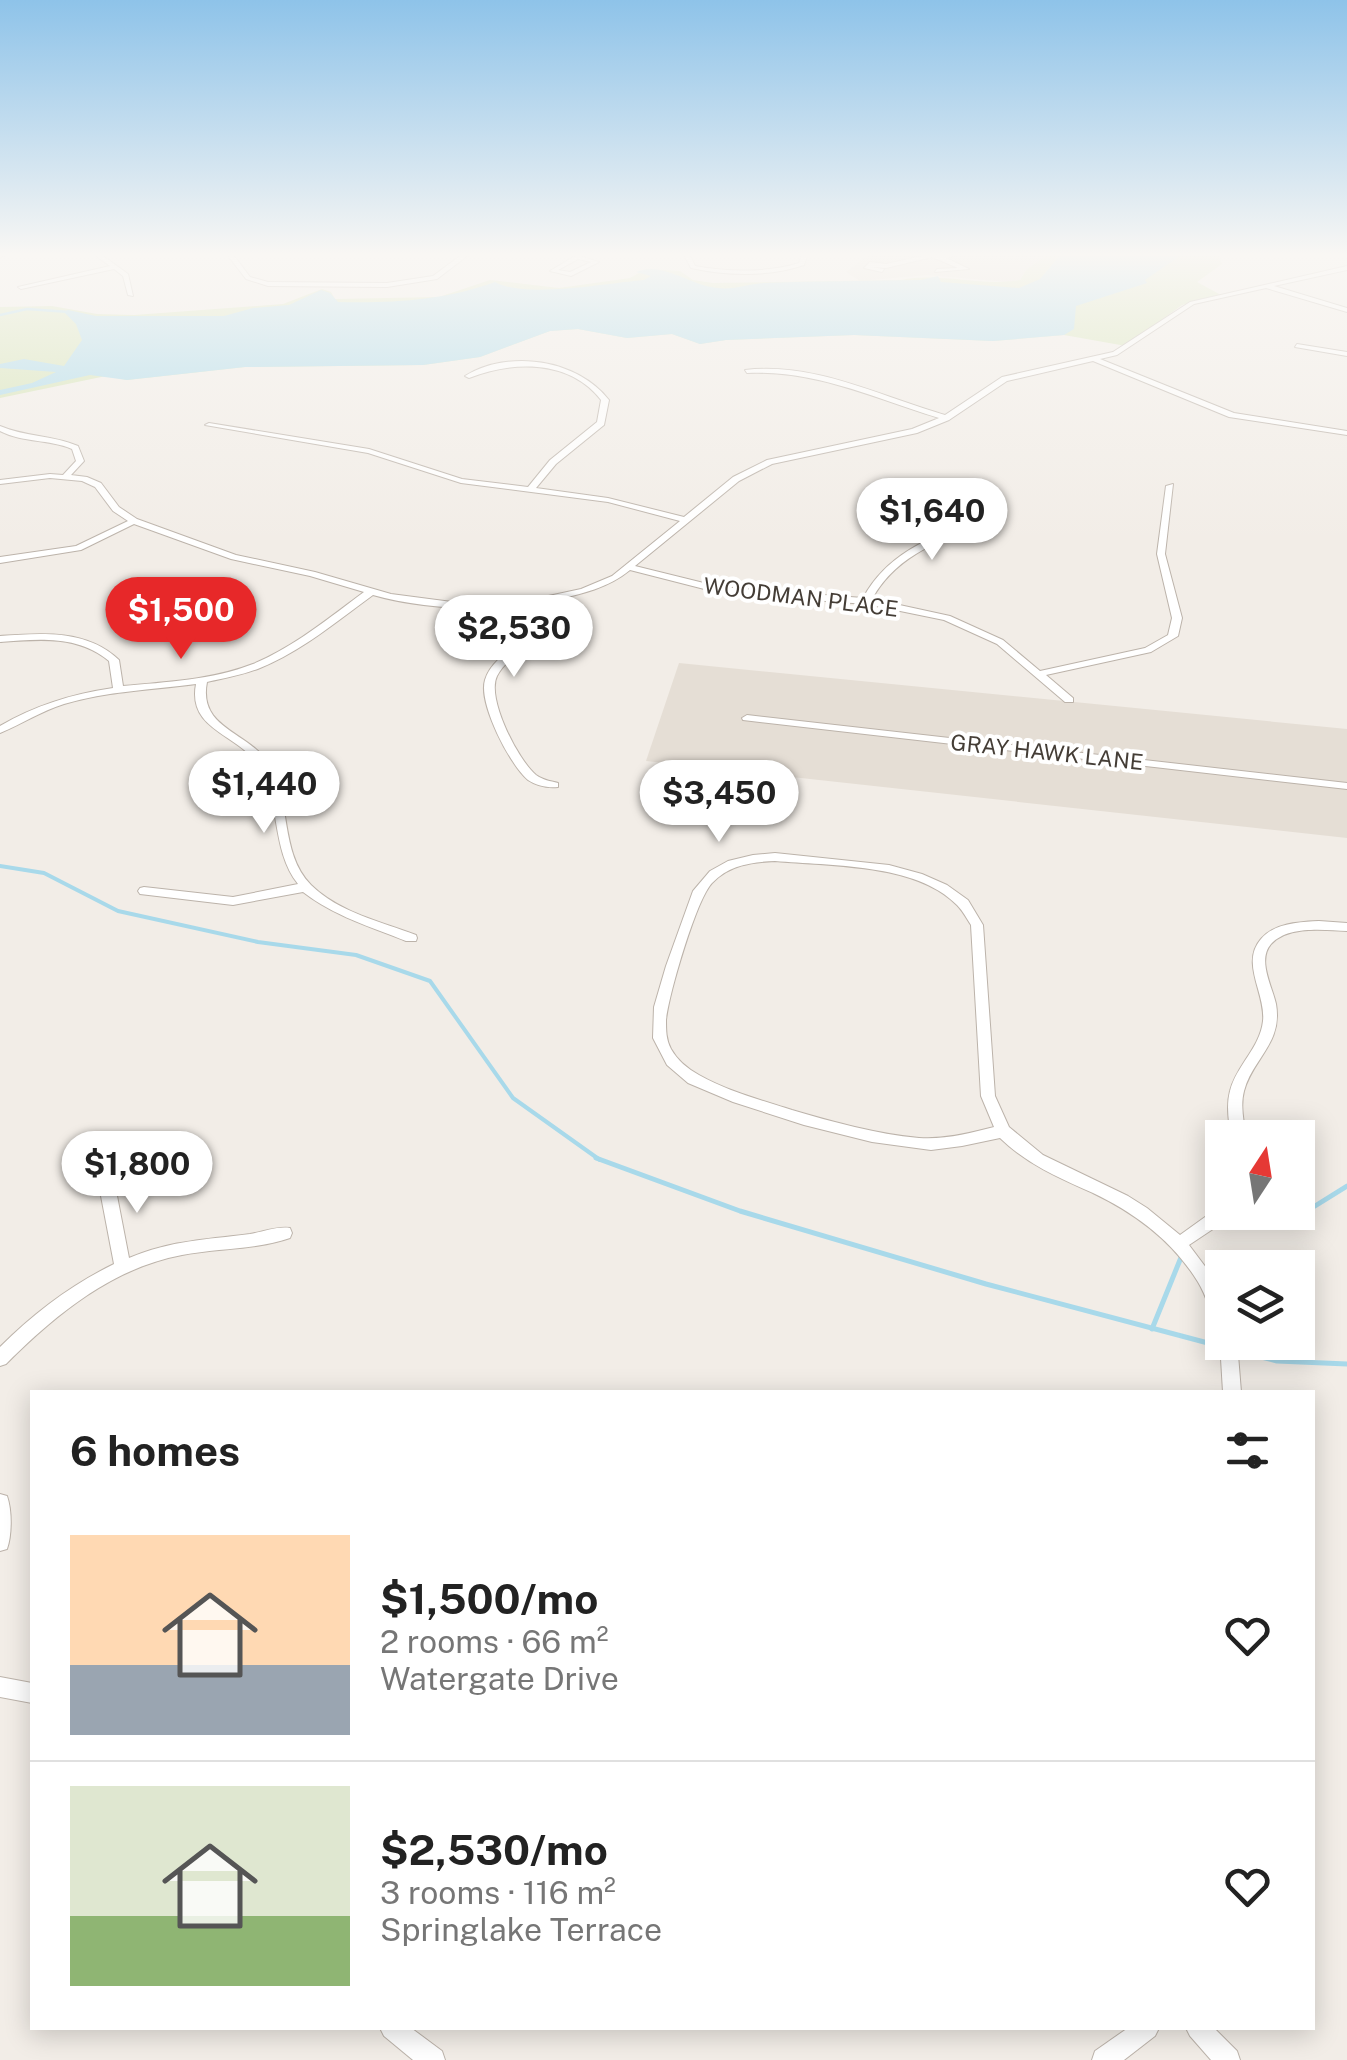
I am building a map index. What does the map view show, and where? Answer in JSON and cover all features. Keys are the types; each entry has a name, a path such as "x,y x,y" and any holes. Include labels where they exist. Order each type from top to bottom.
{"street":[{"path":"0,482 66,476 98,485 116,509 134,521 234,558 312,574 371,592 452,604 550,599 600,586 736,479 770,462 809,451 899,436 946,418 1005,379 1096,360 1124,349"},
{"path":"1317,349 1347,354"},
{"path":"1096,360 1232,415 1347,433"},
{"path":"470,376 502,367 563,370 592,382 606,400 601,423 553,462 530,490"},
{"path":"747,370 820,377 946,418"},
{"path":"1,424 16,436 58,441 75,448 80,461 66,476"},
{"path":"210,425 369,450 461,482 608,500 686,520"},
{"path":"1038,674 1148,650 1173,636 1177,618 1161,554 1170,486"},
{"path":"866,601 878,578 897,559 988,518"},
{"path":"0,560 64,552 95,542 134,521"},
{"name":"WOODMAN PLACE","path":"628,567 720,590 866,601 968,626 1000,642 1069,700"},
{"path":"0,730 60,699 118,688 202,680 274,658 371,592"},
{"path":"550,599 546,627 500,664 488,692 490,704 526,772 554,785"},
{"path":"0,639 58,638 98,648 114,660 118,688"},
{"path":"202,680 198,698 203,713 251,750 266,768 292,858 306,887 342,908 411,938"},
{"name":"GRAY HAWK LANE","path":"747,718 1347,786"},
{"path":"1003,1131 945,1144 889,1140 729,1095 682,1072 663,1048 658,1022 704,882 729,864 775,857 920,876 958,895 977,925 988,1096 1003,1131 1035,1160 1127,1203 1179,1244 1205,1281"},
{"path":"144,891 233,900 306,887"},
{"path":"1237,1120 1234,1096 1240,1075 1270,1026 1270,1007 1258,965 1260,952 1266,942 1285,929 1311,924 1347,927"},
{"path":"105,1175 123,1266"},
{"path":"1179,1244 1205,1226"},
{"path":"0,1358 46,1314 123,1266 177,1249 242,1244 284,1233"},
{"path":"1229,1360 1232,1390"},
{"path":"0,1503 0,1542"},
{"path":"0,1687 30,1693"},
{"path":"395,2030 433,2060"},
{"path":"1104,2060 1143,2030"},
{"path":"1200,2030 1228,2060"}],"shaded area":[{"path":"679,663 1347,729 1347,838 646,761"}],"green space":[{"path":"0,349 501,349 480,357 423,365 245,367 127,380 106,376 0,398"}],"water":[{"path":"76,349 501,349 480,357 423,365 245,367 127,380 90,375 0,395 0,390 32,383 56,372 0,368 0,364 24,359 64,366"}],"waterway":[{"path":"0,866 44,873 118,911 258,942 356,955 430,981 513,1098 598,1159"},
{"path":"598,1159 740,1211 1152,1328"},
{"path":"1315,1206 1347,1186"},
{"path":"1152,1328 1182,1255"},
{"path":"1152,1328 1205,1342"},
{"path":"1273,1360 1347,1364"}]}
